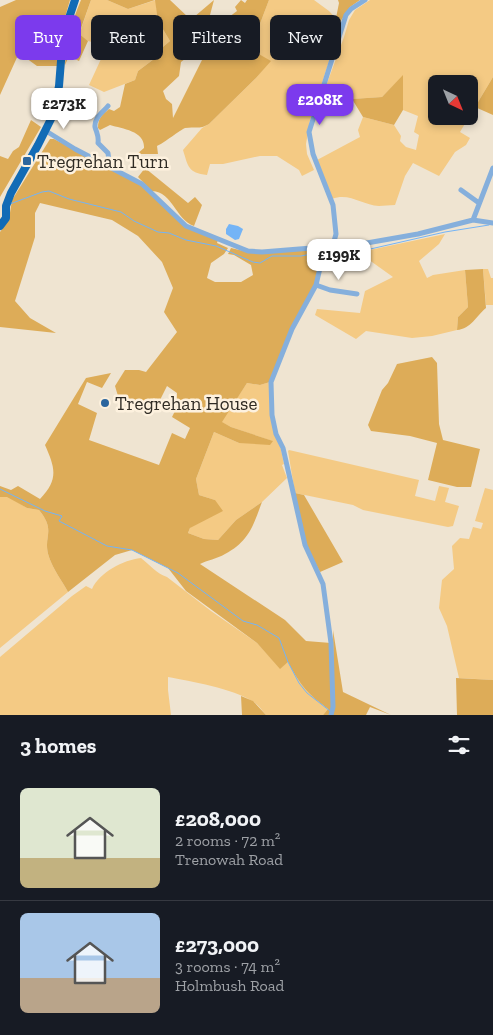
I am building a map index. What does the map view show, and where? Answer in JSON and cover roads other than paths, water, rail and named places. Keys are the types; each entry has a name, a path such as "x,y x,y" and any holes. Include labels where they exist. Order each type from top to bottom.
{"highway":[{"path":"1,224 6,218 2,208 6,206 11,193 46,131 57,102 65,27 75,0"}],"street":[{"path":"333,245 336,234 332,205 313,154 309,132 346,15 365,0"},
{"path":"106,164 109,161 108,153 98,143 99,137 95,125 97,118 108,106"},
{"path":"46,131 75,149 142,184 186,226 248,251 325,250 333,245 362,244 418,234 473,220 493,223"},
{"path":"473,220 493,168"},
{"path":"461,190 478,203"},
{"path":"325,250 316,285 292,328 271,382 272,415 276,434 283,448 304,545 323,584 331,643 334,707 331,715"},
{"path":"316,285 330,290 357,294"}],"water":[{"path":"229,224 243,229 239,239 235,240 226,234"}],"waterway":[{"path":"10,204 49,191 69,199 121,212 134,221 158,232 169,233 186,240 216,246 253,262 260,263 272,256 301,256 321,252"},
{"path":"325,251 334,249 366,250 445,232 489,225"},
{"path":"0,489 45,511 62,516 59,521 107,546 132,550 178,573 243,621 257,625 279,638 288,662 299,683 307,693 330,711"}],"place":[{"name":"Tregrehan Turn","path":"27,161"},
{"name":"Tregrehan House","path":"105,403"}]}
